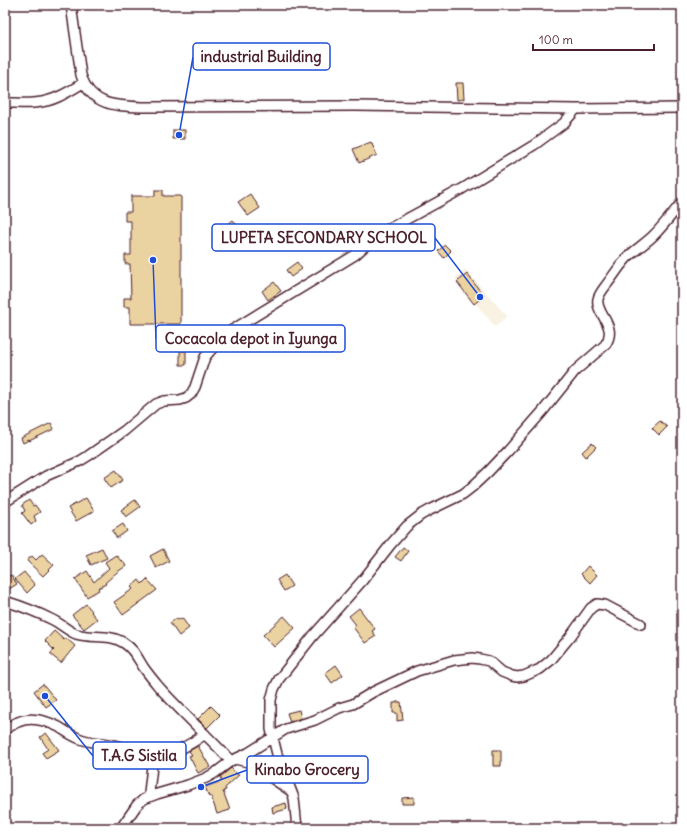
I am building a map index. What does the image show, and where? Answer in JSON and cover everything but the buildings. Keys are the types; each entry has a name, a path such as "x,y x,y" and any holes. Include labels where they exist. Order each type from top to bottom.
{"street":[{"path":"71,5 80,75 83,83 90,93 99,100 110,104 126,106 222,107 355,106 576,109 682,108"},
{"path":"5,103 32,103 48,100 59,97 83,83"},
{"path":"5,502 46,476 88,456 124,431 156,404 164,401 186,398 191,394 205,357 216,344 228,334 355,254 381,233 462,189 534,145 564,123 576,109"},
{"path":"297,828 295,804 271,729 271,700 276,684 286,669 313,636 362,581 407,526 421,515 462,494 472,487 508,451 575,371 605,345 608,341 609,330 608,324 598,304 598,299 601,293 621,265 652,236 682,202"},
{"path":"5,601 39,613 75,633 114,638 122,641 136,654 162,691 233,760 248,762 291,791"},
{"path":"121,828 144,799 206,778 233,760 273,738 282,731 316,720 339,708 353,704 369,694 424,668 464,658 480,659 489,661 507,674 517,677 524,676 540,669 550,660 570,637 591,608 597,604 605,606 640,624"},
{"path":"5,730 19,722 34,719 51,723 86,741 120,746 152,755 164,754 181,749 205,734"},
{"path":"149,797 152,755"}],"shaded area":[{"path":"465,269 507,316 495,327 455,278"}],"place":[{"name":"industrial Building","path":"179,135"},
{"name":"Cocacola depot in Iyunga","path":"153,260"},
{"name":"LUPETA SECONDARY SCHOOL","path":"480,297"},
{"name":"T.A.G Sistila","path":"45,696"},
{"name":"Kinabo Grocery","path":"201,787"}]}
